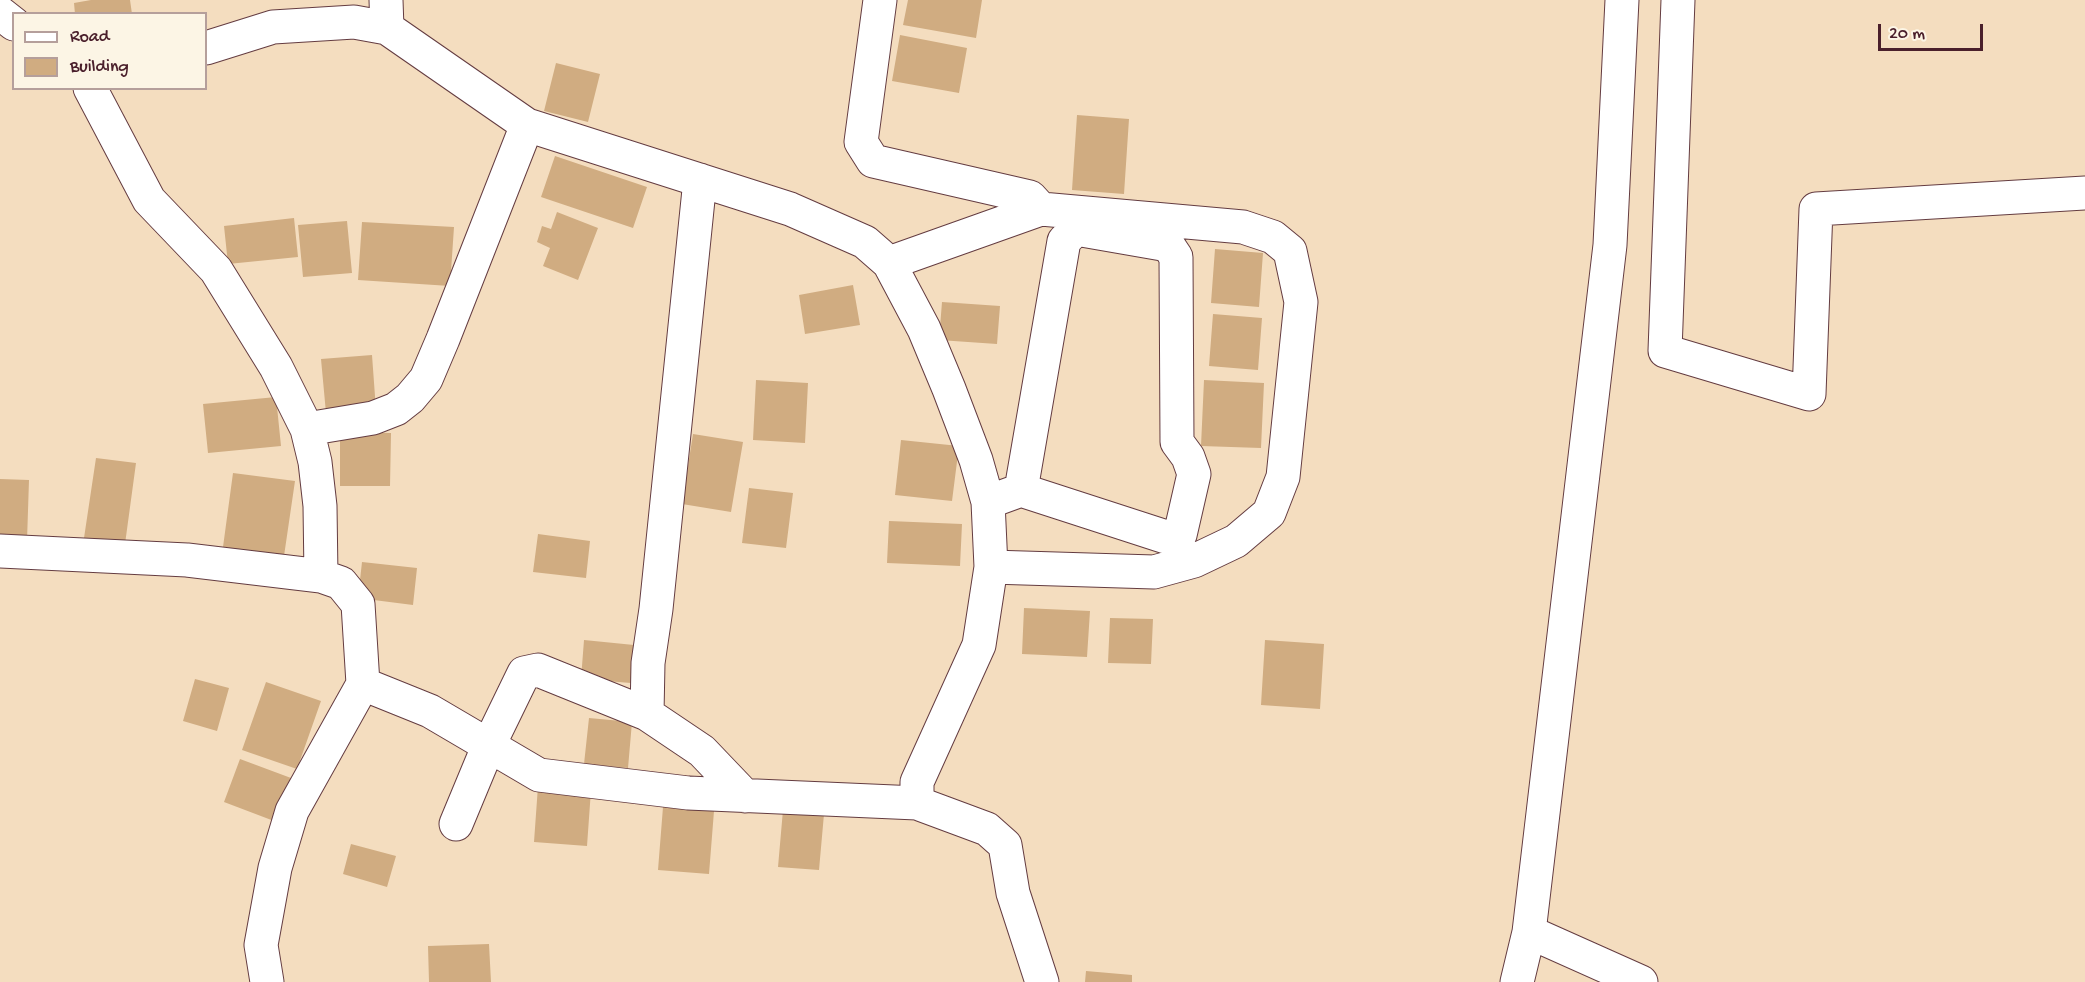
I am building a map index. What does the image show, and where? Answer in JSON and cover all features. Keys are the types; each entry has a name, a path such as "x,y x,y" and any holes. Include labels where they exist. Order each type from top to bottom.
{"street":[{"path":"880,0 861,142 873,161 1030,197 1041,209"},
{"path":"1517,982 1529,932 1610,245 1622,0"},
{"path":"1678,0 1665,351 1809,394 1816,208 2085,193"},
{"path":"0,13 12,22"},
{"path":"207,48 273,27 354,22 386,14 528,125 790,209 865,242 889,263 924,329 949,389 976,460 988,502 991,567 979,645 917,782 917,803"},
{"path":"91,90 149,200 216,270 276,367 307,429 315,462 320,506 321,576"},
{"path":"307,429 373,418 396,410 426,379 528,125"},
{"path":"647,714 648,663 656,609 700,180"},
{"path":"889,263 1041,209 1243,227 1273,237 1290,251 1301,302 1283,477 1269,513 1236,541 1194,561 1154,572 991,567"},
{"path":"988,502 1021,490 1166,537 1180,535 1194,474 1188,457 1178,442 1176,257 1168,245 1077,229 1064,241 1021,490"},
{"path":"0,551 187,560 321,576 340,583 358,604 363,684 292,811 275,868 261,945 267,982"},
{"path":"456,824 488,747 524,673 538,670 647,714 702,751 745,796"},
{"path":"363,684 430,711 539,775 688,793 917,803 987,829 1005,845 1013,893 1042,982"},
{"path":"1529,932 1641,982"}],"building":[{"path":"91,0 130,0 132,12 75,12 74,3"},
{"path":"908,0 982,0 976,38 903,25"},
{"path":"900,35 967,48 959,93 892,81"},
{"path":"556,63 600,74 588,122 544,111"},
{"path":"1077,115 1129,119 1124,194 1072,190"},
{"path":"555,156 647,187 633,228 541,197"},
{"path":"557,212 598,228 578,280 543,266 550,248 537,242 542,226 551,229"},
{"path":"294,218 298,257 228,264 224,226"},
{"path":"347,221 352,273 303,277 298,225"},
{"path":"362,222 454,227 450,286 358,280"},
{"path":"1215,249 1263,253 1259,307 1211,303"},
{"path":"853,285 860,325 805,334 799,295"},
{"path":"942,302 1000,306 997,344 939,340"},
{"path":"1213,314 1262,318 1258,370 1209,366"},
{"path":"372,355 376,410 326,413 321,359"},
{"path":"756,380 808,383 805,443 753,440"},
{"path":"1204,380 1264,383 1261,448 1201,446"},
{"path":"276,397 281,446 208,453 203,404"},
{"path":"340,432 391,433 390,486 340,486"},
{"path":"693,434 743,442 731,512 682,504"},
{"path":"901,440 959,446 952,501 895,495"},
{"path":"96,458 136,463 125,544 84,538"},
{"path":"233,473 295,481 284,556 223,547"},
{"path":"0,479 29,480 27,541 0,539"},
{"path":"749,488 793,493 786,548 742,543"},
{"path":"889,521 962,524 960,566 887,563"},
{"path":"538,534 590,541 586,578 533,572"},
{"path":"362,562 417,568 413,605 358,598"},
{"path":"1024,608 1090,611 1087,657 1022,654"},
{"path":"1110,618 1153,619 1151,664 1108,663"},
{"path":"584,640 634,645 631,683 581,679"},
{"path":"1265,640 1324,644 1320,709 1261,705"},
{"path":"195,679 229,688 217,731 183,721"},
{"path":"266,682 321,701 297,769 242,750"},
{"path":"589,718 632,722 628,768 584,764"},
{"path":"240,759 291,778 274,821 224,802"},
{"path":"538,786 591,790 587,846 534,842"},
{"path":"663,807 714,811 709,874 658,870"},
{"path":"783,810 824,814 819,870 778,867"},
{"path":"351,844 396,856 387,887 343,874"},
{"path":"489,944 491,982 429,982 428,946"},
{"path":"1086,971 1132,975 1132,982 1085,982"}]}
